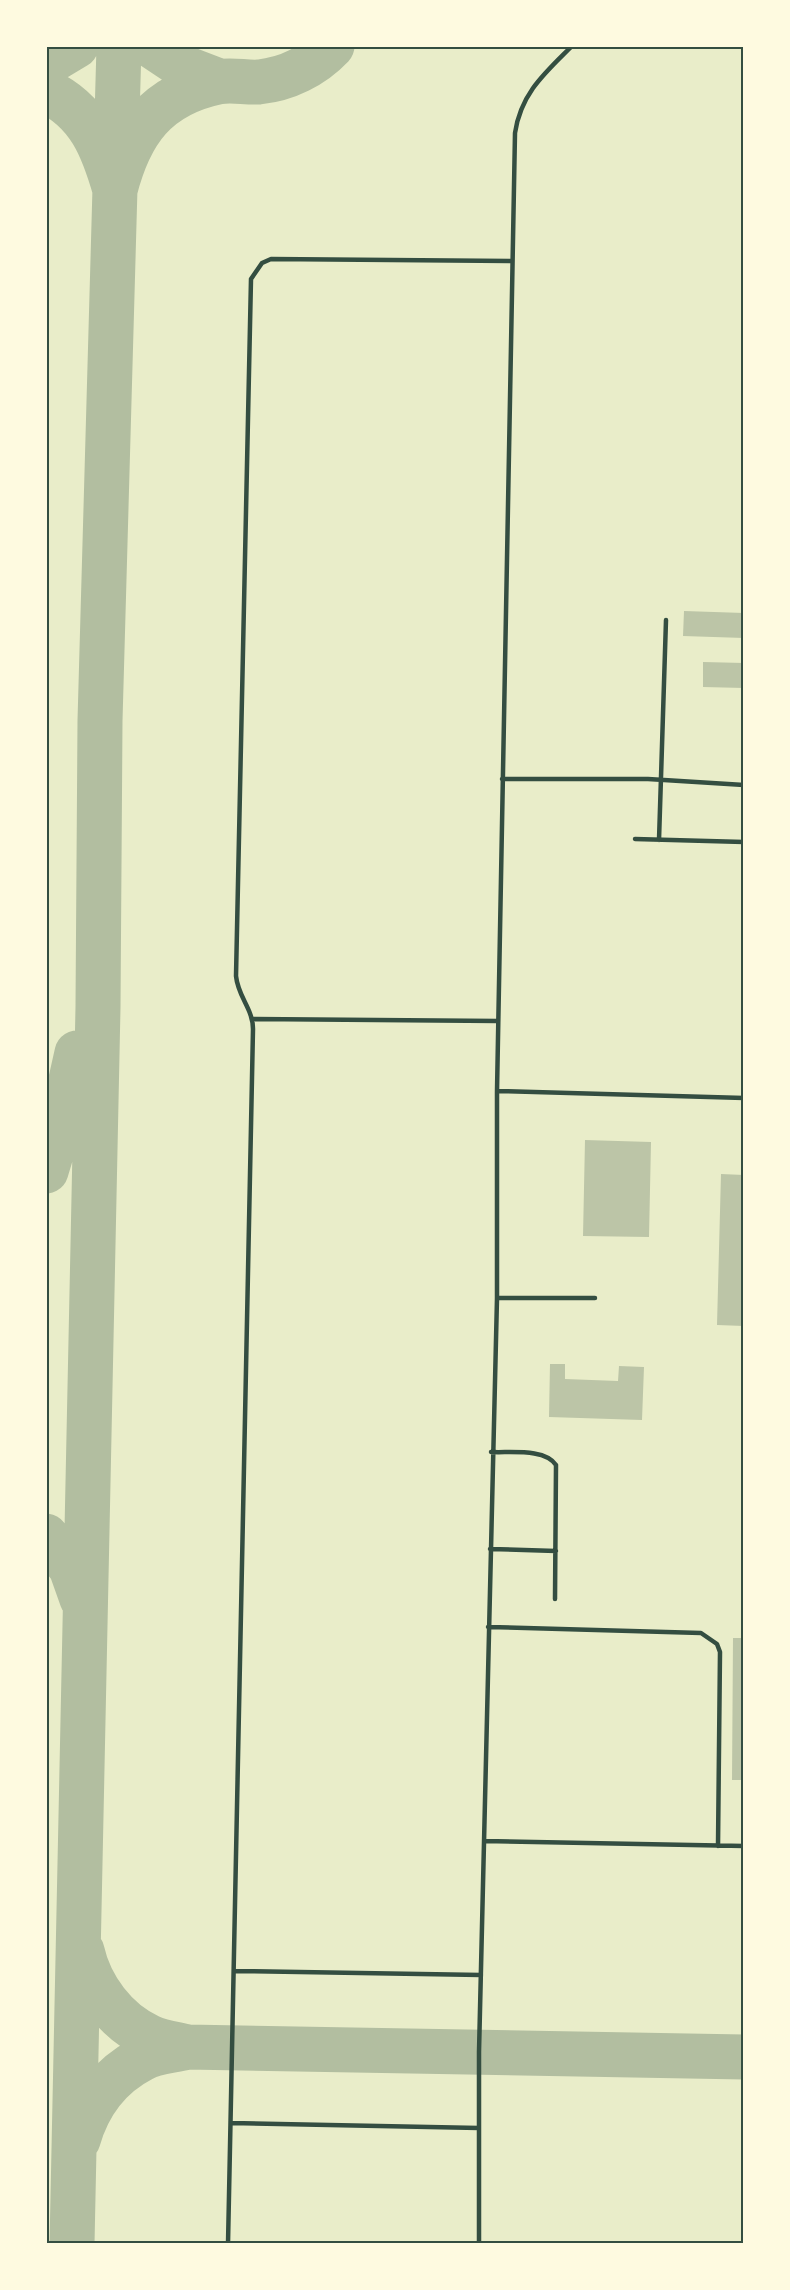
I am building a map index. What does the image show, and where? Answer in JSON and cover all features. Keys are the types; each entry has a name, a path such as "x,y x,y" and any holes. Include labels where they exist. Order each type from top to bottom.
{"lane":[{"path":"478,2244 491,1452 497,1298 497,1091 502,778 516,120 532,87 572,46"},
{"path":"228,2244 253,1019 240,996 236,976 251,279 262,264 271,259 283,258 512,261"},
{"path":"659,840 666,620"},
{"path":"502,778 660,780 744,785"},
{"path":"635,839 744,842"},
{"path":"253,1019 498,1021"},
{"path":"497,1091 744,1098"},
{"path":"497,1298 595,1298"},
{"path":"491,1452 543,1455 551,1458 556,1465 555,1599"},
{"path":"490,1549 556,1551"},
{"path":"488,1627 701,1633 717,1644 720,1652 718,1846"},
{"path":"484,1841 744,1846"},
{"path":"234,1971 481,1975"},
{"path":"231,2123 479,2128"}],"building":[{"path":"684,611 744,613 744,638 683,636"},
{"path":"703,662 744,663 744,688 703,687"},
{"path":"585,1140 651,1142 649,1237 583,1236"},
{"path":"721,1174 744,1175 744,1326 717,1325"},
{"path":"550,1364 565,1364 565,1379 618,1381 619,1366 644,1367 642,1420 549,1417"},
{"path":"733,1638 744,1638 744,1780 732,1780"}],"taxiway":[{"path":"46,64 76,46"},
{"path":"72,2244 98,1007 100,721 119,46"},
{"path":"152,46 185,68 219,81"},
{"path":"46,91 61,99 84,120 99,145 115,190 121,169 138,134 149,119 178,96 218,82 259,82 280,78 317,60 332,46"},
{"path":"46,1171 64,1111 77,1053"},
{"path":"46,1536 71,1568 82,1599"},
{"path":"82,1951 91,1978 116,2013 154,2039 187,2047 744,2057"},
{"path":"78,2140 94,2103 119,2074 147,2057 187,2047"}]}
